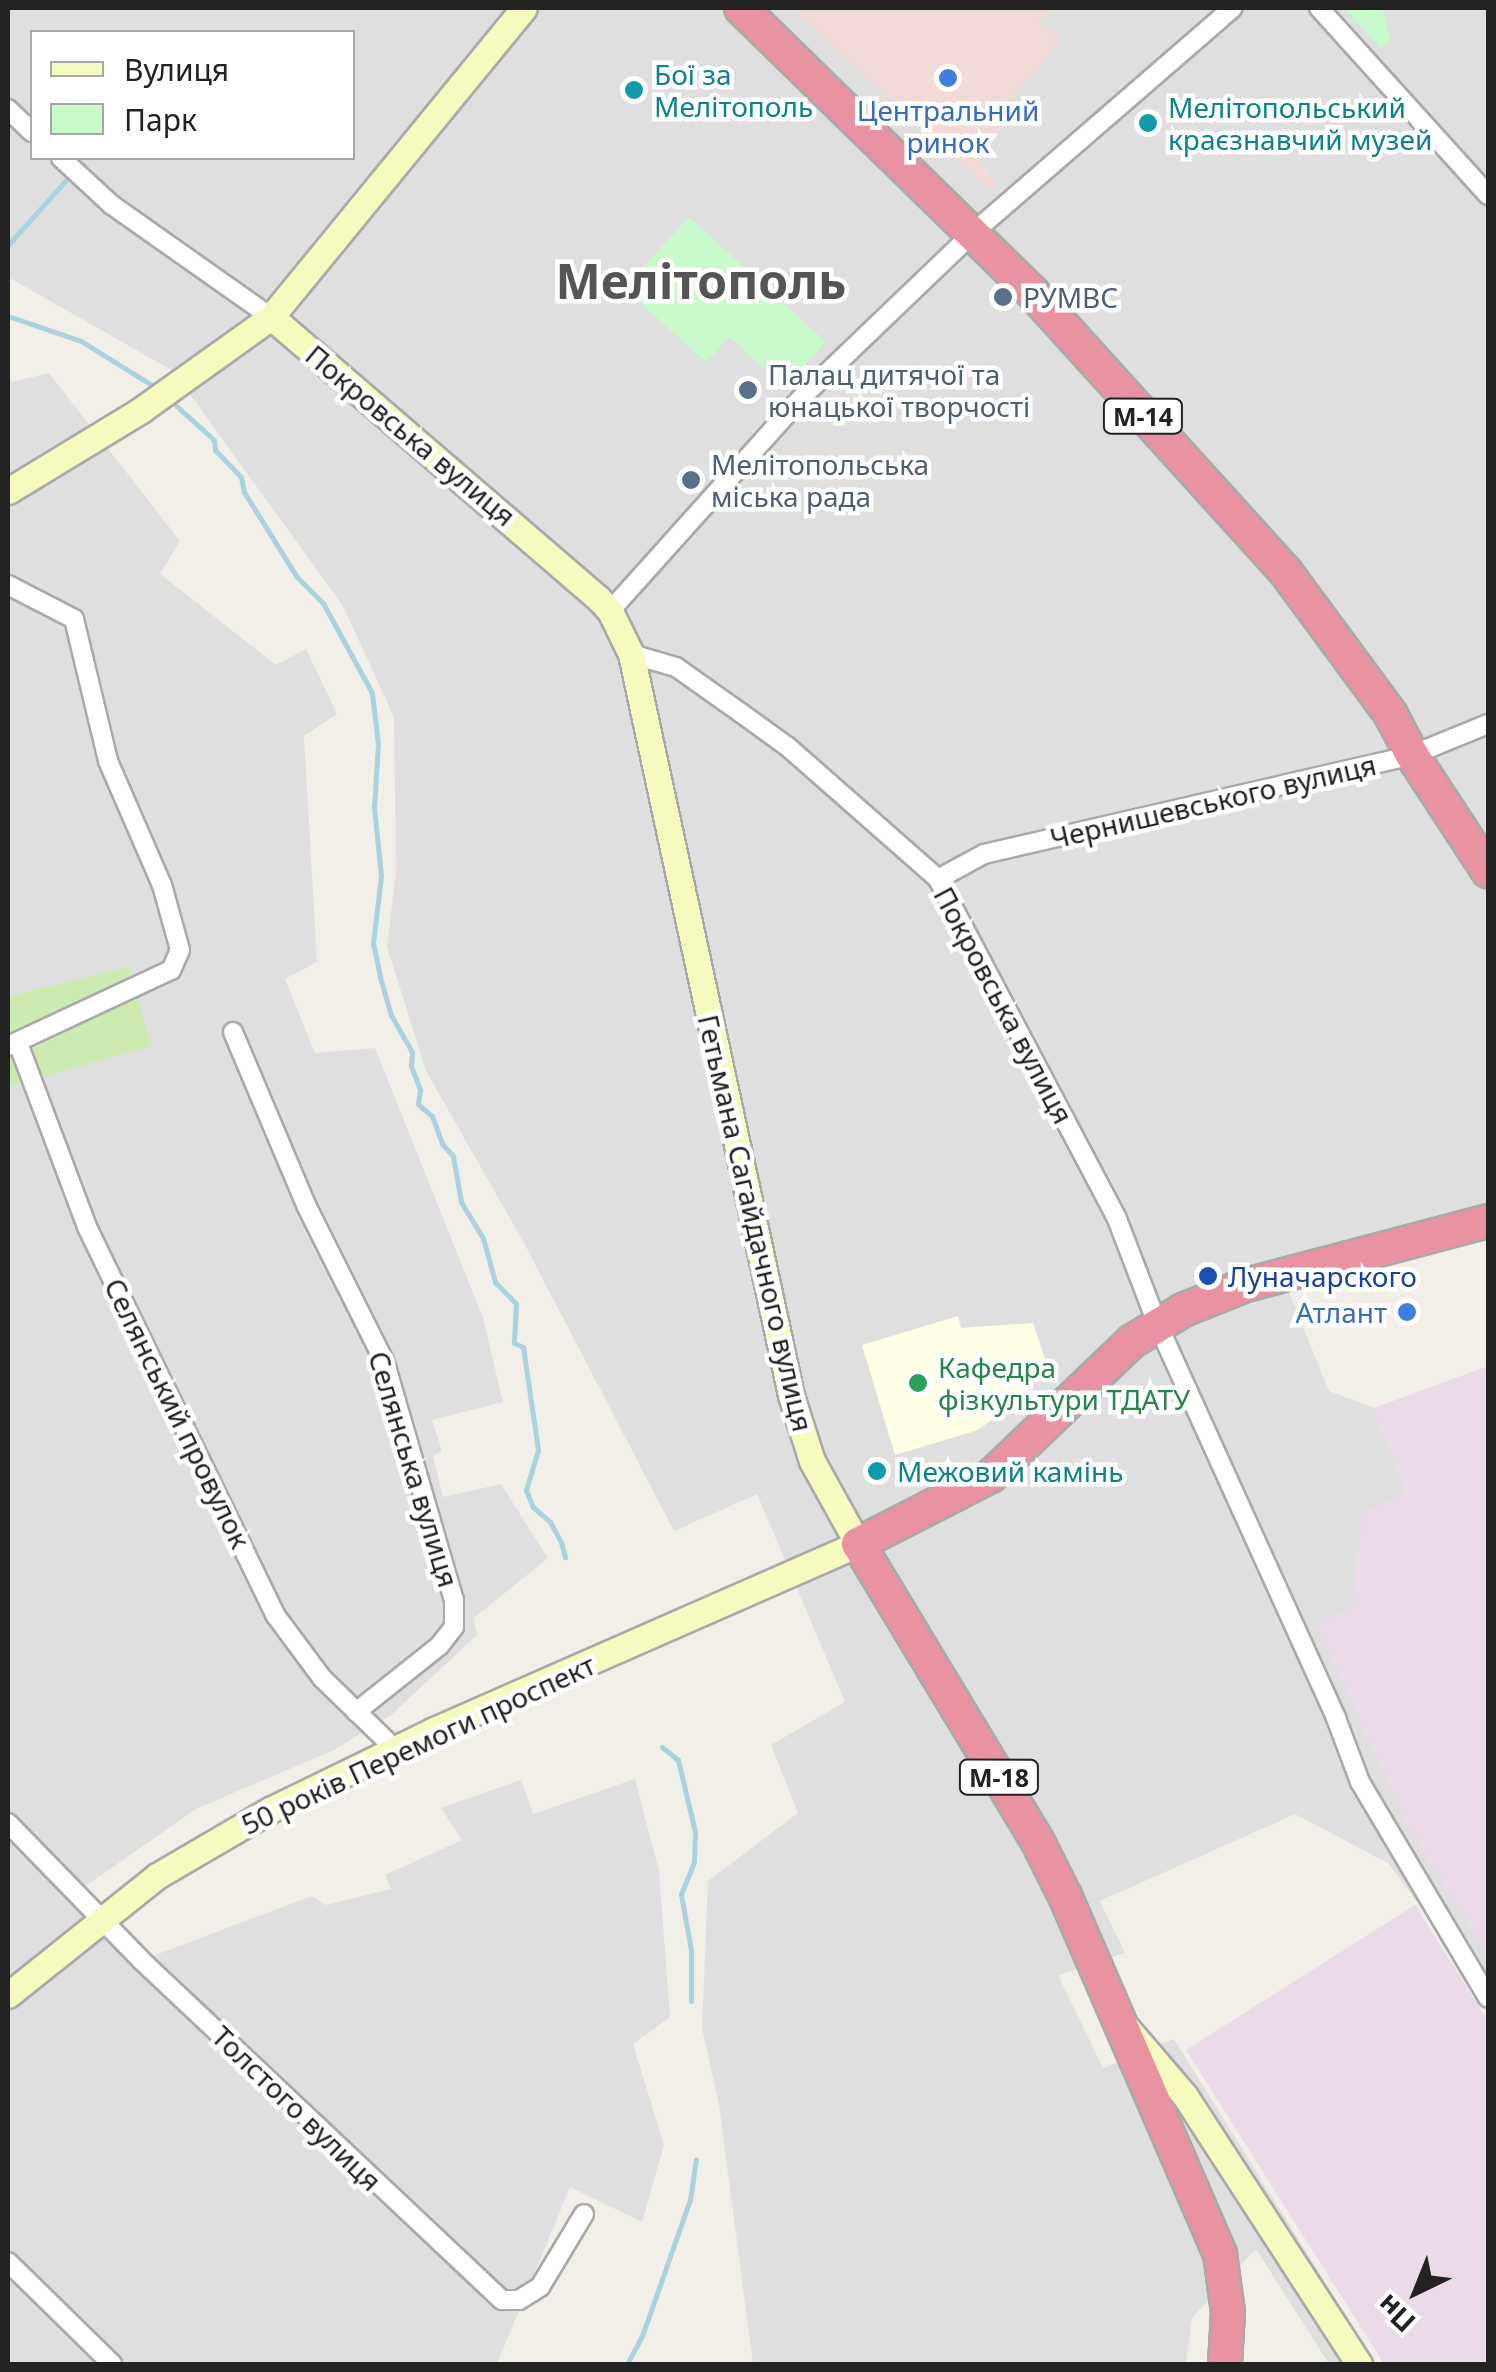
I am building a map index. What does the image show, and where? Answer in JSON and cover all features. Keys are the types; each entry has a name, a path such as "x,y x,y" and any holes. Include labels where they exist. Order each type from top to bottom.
{"highway":[{"name":"М-14","path":"741,8 974,232 1285,571 1392,715 1412,756 1488,870"},
{"path":"858,1544 991,1476 1131,1342 1157,1324 1246,1286 1488,1221"},
{"name":"Гетьмана Сагайдачного вулиця","path":"858,1544 1038,1842 1120,2020"},
{"name":"М-18","path":"1120,2020 1220,2254 1228,2312 1225,2364"}],"main road":[{"path":"8,490 173,389 271,316 524,8"},
{"name":"Покровська вулиця","path":"271,316 496,506 610,611 631,654"},
{"name":"Гетьмана Сагайдачного вулиця","path":"631,654 791,1394 812,1461 858,1544"},
{"name":"50 років Перемоги проспект","path":"8,1995 158,1876 238,1828 394,1748 858,1544"},
{"name":"Гетьмана Сагайдачного вулиця","path":"1120,2020 1186,2096 1359,2364"}],"street":[{"path":"610,611 804,395 974,232 1233,8"},
{"path":"1319,8 1488,195"},
{"path":"8,108 30,130"},
{"name":"Покровська вулиця","path":"63,160 112,205 271,316"},
{"path":"8,585 74,619 108,760 162,885 180,950 170,970 13,1044"},
{"name":"Покровська вулиця","path":"631,654 676,667 788,747 938,879 1117,1219 1157,1324 1336,1718 1360,1782 1488,1998"},
{"name":"Чернишевського вулиця","path":"938,879 984,854 1412,756 1488,724"},
{"name":"Селянська вулиця","path":"233,1032 308,1207 385,1363 454,1600 454,1627 440,1646 356,1712"},
{"name":"Селянський провулок","path":"13,1044 87,1227 276,1616 295,1646 394,1748"},
{"name":"Толстого вулиця","path":"8,1822 102,1920 502,2300 520,2300 540,2287 584,2214"},
{"path":"8,2262 112,2364"}],"shaded area":[{"path":"8,8 1488,8 1488,1205 1280,1270 1329,1391 1374,1408 1407,1492 1362,1515 1488,1731 1488,1997 1388,1863 1295,1814 1100,1901 1125,1953 1058,1975 1103,2068 1174,2039 1376,2364 1329,2364 1256,2249 1192,2318 1186,2364 753,2364 719,2105 702,2028 708,1881 798,1813 771,1745 845,1702 757,1494 674,1531 524,1243 426,1071 387,947 396,871 394,717 343,606 173,371 8,277"},
{"name":"Центральний ринок","path":"792,8 1054,8 1038,21 1062,41 994,116 1003,127 974,153 998,185 991,191"},
{"path":"49,373 180,541 160,574 276,665 306,649 337,714 304,736 317,962 285,979 315,1053 375,1048 483,1318 503,1402 432,1420 442,1451 433,1456 443,1497 501,1484 548,1558 474,1618 477,1635 391,1715 334,1750 196,1809 77,1892 142,1960 312,1896 326,1905 391,1889 385,1875 462,1840 441,1808 521,1780 533,1814 635,1779 659,1871 670,2017 633,2044 664,2145 642,2222 570,2187 497,2364 8,2364 8,383"},
{"path":"958,1316 961,1328 1033,1323 1048,1368 1021,1397 978,1430 895,1455 862,1345"},
{"path":"1488,1366 1488,1955 1408,1826 1317,1625 1353,1606 1362,1514 1407,1492 1374,1408"},
{"path":"1415,1905 1488,2021 1488,2364 1384,2364 1186,2050"}],"green space":[{"path":"1344,8 1383,8 1390,40 1381,48"},
{"path":"689,217 826,342 784,387 729,337 706,362 624,288"},
{"path":"130,967 151,1046 8,1087 8,996"}],"waterway":[{"path":"8,245 65,181"},
{"path":"8,316 81,341 155,387"},
{"path":"171,401 214,440 215,450 241,477 244,492 297,577 323,603 372,693 378,744 374,807 381,876 373,943 380,977 391,1015 412,1052 411,1066 420,1090 418,1104 432,1116 442,1144 453,1156 461,1202 483,1238 495,1282 516,1304 514,1343 523,1347 538,1450 526,1490 533,1507 550,1522 565,1557"},
{"path":"662,1747 678,1760 695,1832 694,1862 681,1894 691,1950 691,2001"},
{"path":"627,2364 642,2336 690,2200 696,2159"}],"place":[{"name":"Центральний ринок","path":"948,78"},
{"name":"Бої за Мелітополь","path":"634,90"},
{"name":"Мелітопольський краєзнавчий музей","path":"1148,123"},
{"name":"РУМВC","path":"1003,297"},
{"name":"Палац дитячої та юнацької творчості","path":"748,390"},
{"name":"Мелітопольська міська рада","path":"691,480"},
{"name":"Луначарского","path":"1208,1276"},
{"name":"Атлант","path":"1407,1312"},
{"name":"Кафедра фізкультури ТДАТУ","path":"918,1383"},
{"name":"Межовий камінь","path":"877,1471"}],"district":[{"name":"Мелітополь","path":"701,281"}]}
